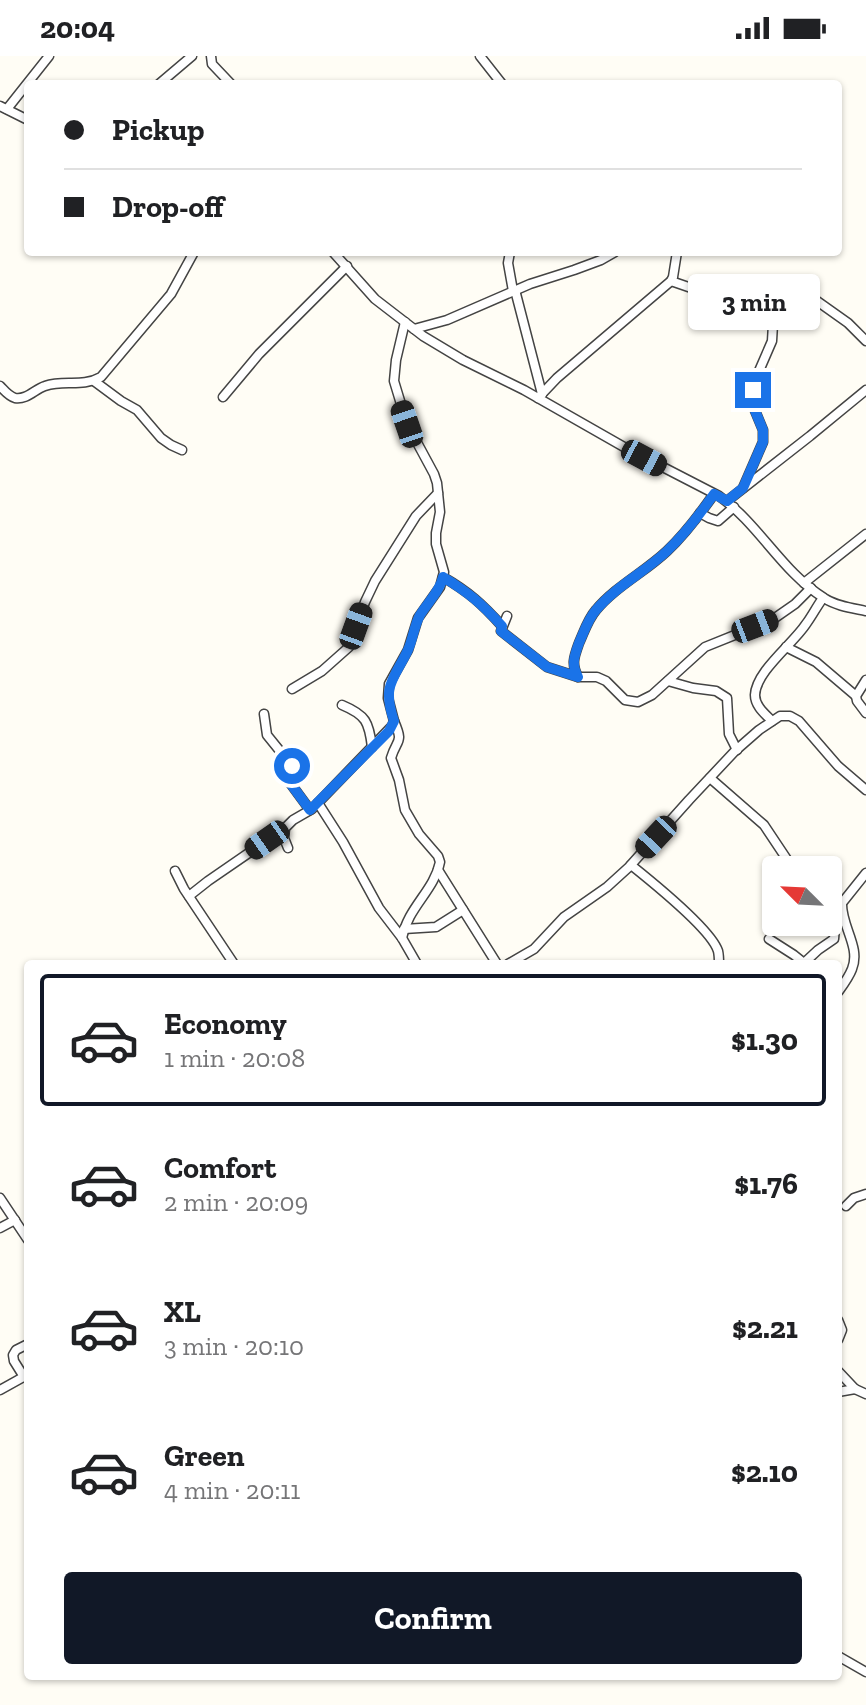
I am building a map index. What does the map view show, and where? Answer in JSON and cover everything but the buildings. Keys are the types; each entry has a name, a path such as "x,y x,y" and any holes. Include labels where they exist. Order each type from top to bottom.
{"street":[{"path":"27,80 49,56"},
{"path":"164,80 192,56"},
{"path":"211,56 212,64 227,80"},
{"path":"480,56 499,80"},
{"path":"24,84 3,107 24,118"},
{"path":"0,386 16,398 25,397 43,386 62,382 86,384 101,377 171,294 192,256"},
{"path":"337,256 375,299 414,329 463,360 540,396 624,447 714,494 730,504 775,553 823,598 866,611"},
{"path":"509,256 508,263 540,396"},
{"path":"414,329 447,320 514,290 606,256"},
{"path":"540,396 671,281 676,256"},
{"path":"223,397 259,354 347,266"},
{"path":"671,281 707,291 730,280 768,301 789,308 817,301 848,323 866,341"},
{"path":"743,488 763,442 763,430 751,401 772,341 773,324 768,301"},
{"path":"403,934 409,915 425,893 440,862 405,810 391,758 401,734 388,698 389,684 408,650 418,618 440,587 444,572 436,539 440,512 434,474 407,424 394,381 405,322"},
{"path":"94,381 137,410 161,438 182,450"},
{"path":"700,513 718,521 743,488 866,390"},
{"path":"292,689 322,671 349,647 375,581 416,516 438,493"},
{"path":"578,677 572,660 596,610 667,551 714,494"},
{"path":"507,616 501,631 547,667 578,677 597,677 606,681 625,700 638,702 652,695 705,647 772,620 795,604 808,586 866,534"},
{"path":"443,577 472,595 502,626"},
{"path":"772,721 762,712 755,695 760,680 805,626 823,598"},
{"path":"786,647 816,662 856,696 866,713"},
{"path":"856,696 866,680"},
{"path":"668,681 716,691 727,698 729,734 737,750"},
{"path":"342,705 356,711 367,721 372,747"},
{"path":"264,714 267,735 292,766 285,776 310,810"},
{"path":"515,960 534,949 564,917 607,887 631,865 737,750 772,721 786,716 799,721 838,766 866,790"},
{"path":"189,896 310,810 389,731 394,721"},
{"path":"710,778 764,825 785,856"},
{"path":"318,803 379,908 403,934 415,960"},
{"path":"285,828 284,838 288,848"},
{"path":"631,865 663,891 709,937 718,950 719,960"},
{"path":"438,870 494,960"},
{"path":"175,871 231,960"},
{"path":"842,986 852,970 854,949 843,919 842,903 866,873"},
{"path":"403,934 436,927 463,910"},
{"path":"807,960 831,942 835,937 835,927 843,919"},
{"path":"769,939 799,960"},
{"path":"846,1206 854,1198 866,1194"},
{"path":"0,1198 24,1234"},
{"path":"0,1228 15,1220"},
{"path":"24,1346 13,1355 24,1373"},
{"path":"842,1375 855,1389 866,1394"},
{"path":"0,1390 24,1377"},
{"path":"842,1391 855,1389"},
{"path":"842,1658 866,1672"}],"route":[{"path":"292,766 285,776 310,810 389,731 394,721 388,698 389,684 408,650 418,618 440,587 443,577 484,606 502,626 500,630 522,650 547,667 578,677 572,660 596,610 667,551 714,494 727,501 743,488 763,442 763,430 751,401 753,390"}]}
